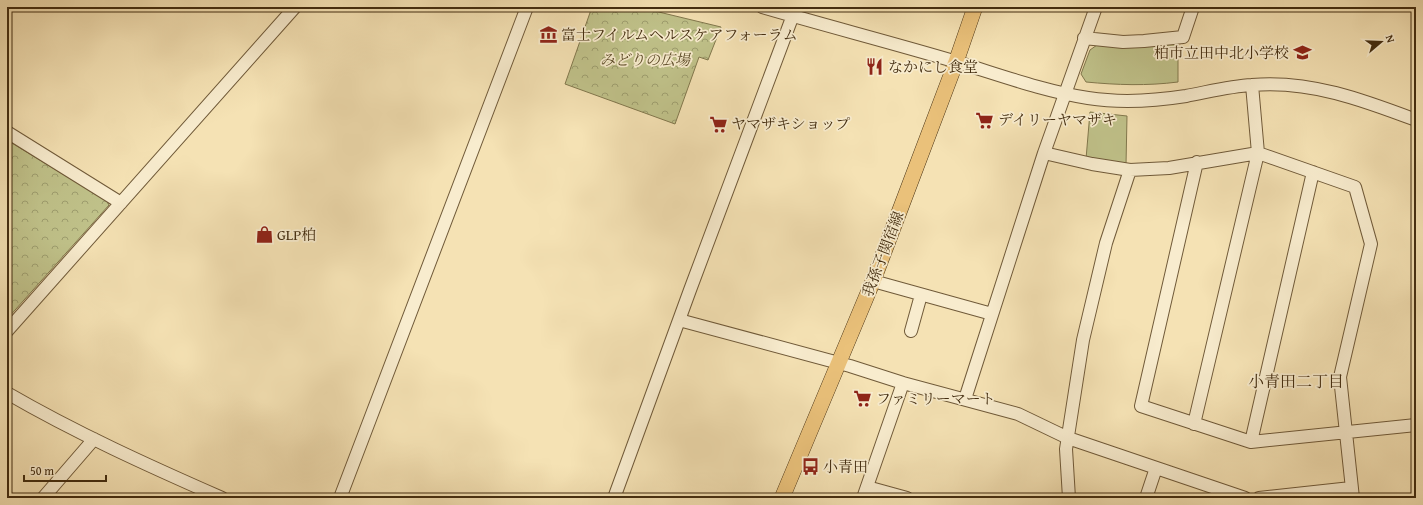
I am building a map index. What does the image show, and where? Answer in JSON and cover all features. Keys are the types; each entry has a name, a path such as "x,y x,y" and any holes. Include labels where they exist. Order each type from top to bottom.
{"main road":[{"name":"我孫子関宿線","path":"782,498 873,281 956,62 975,7"}],"street":[{"path":"7,331 295,7"},
{"path":"340,498 527,7"},
{"path":"762,7 794,11 1036,86 1088,98 1138,100 1176,97 1252,85 1290,85 1318,88 1348,96 1416,120"},
{"path":"965,399 1044,154 1096,7"},
{"path":"1084,38 1123,42 1183,37 1194,7"},
{"path":"614,498 794,11"},
{"path":"1194,424 1258,153 1252,85"},
{"path":"7,132 121,203"},
{"path":"1044,154 1130,170 1169,168 1197,162 1258,153 1355,187 1371,244 1340,377 1352,493 1259,498"},
{"path":"1197,162 1141,406 1251,442 1416,425"},
{"path":"1069,498 1066,449 1082,340 1106,243 1130,170"},
{"path":"1251,442 1313,172"},
{"path":"873,281 992,314"},
{"path":"911,332 922,295"},
{"path":"679,320 850,366 903,383 1018,414 1068,438 1245,498"},
{"path":"903,383 865,493 907,498"},
{"path":"7,393 67,426 151,467 222,498"},
{"path":"43,498 94,439"},
{"path":"1146,498 1156,468"}],"green space":[{"name":"みどりの広場","path":"592,7 602,7 616,12 618,7 638,7 721,27 708,60 699,57 675,124 565,84"},
{"path":"1178,44 1178,82 1143,85 1098,83 1086,82 1081,74 1090,50 1097,45 1123,47"},
{"path":"1090,112 1127,116 1126,165 1086,159"},
{"path":"7,140 107,201 109,205 7,319"}],"place":[{"name":"富士フイルムヘルスケアフォーラム","path":"548,35"},
{"name":"柏市立田中北小学校","path":"1302,53"},
{"name":"なかにし食堂","path":"875,67"},
{"name":"デイリーヤマザキ","path":"985,120"},
{"name":"ヤマザキショップ","path":"718,124"},
{"name":"GLP柏","path":"264,235"},
{"name":"ファミリーマート","path":"863,399"},
{"name":"小青田","path":"810,467"}],"district":[{"name":"小青田二丁目","path":"1296,381"}]}
